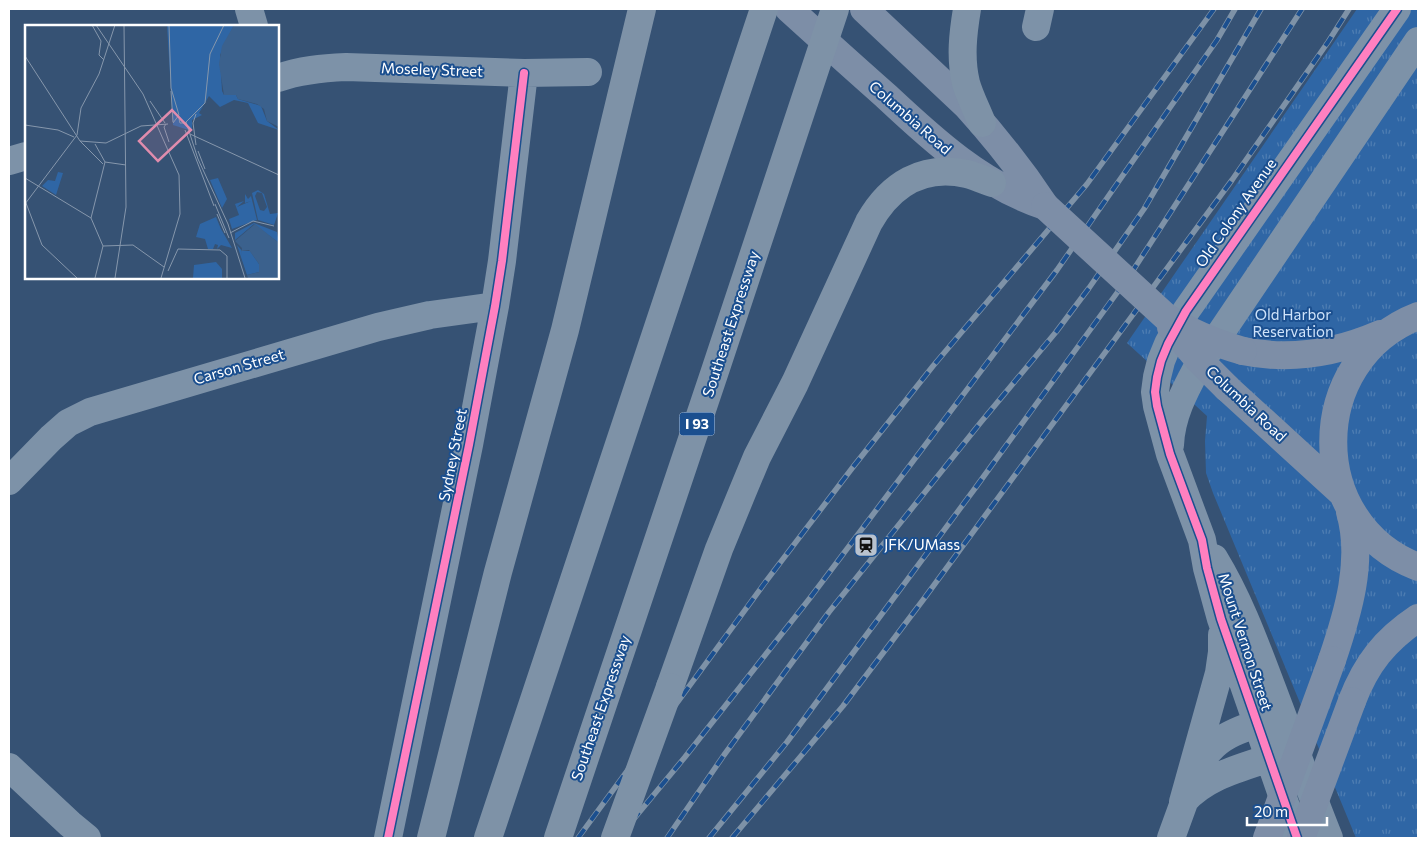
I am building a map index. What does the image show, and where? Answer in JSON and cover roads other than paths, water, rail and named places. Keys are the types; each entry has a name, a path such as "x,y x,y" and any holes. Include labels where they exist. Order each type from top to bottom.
{"highway":[{"path":"431,838 498,572 567,320 642,9"},
{"path":"488,838 764,9"},
{"name":"Southeast Expressway","path":"558,838 835,9"},
{"path":"967,9 963,39 964,71 970,93 982,123"},
{"path":"616,838 719,549 757,457 795,383 869,222 885,198 895,189 907,181 931,173 954,172 992,183"}],"main road":[{"name":"Columbia Road","path":"789,9 958,160 992,183 1026,200 1045,206"},
{"name":"Columbia Road","path":"864,9 961,100 1011,158 1045,206 1156,308 1194,334 1243,350 1280,356 1317,354 1362,342 1412,319"},
{"name":"Columbia Road","path":"1156,308 1198,359 1345,499"},
{"path":"1267,838 1332,660 1348,606 1355,561 1354,530 1334,463 1334,421 1339,401 1352,372 1364,355 1379,340 1412,319"},
{"path":"1345,499 1365,529 1380,544 1401,559 1418,567"},
{"path":"1301,838 1361,679 1374,658 1392,637 1418,618"}],"street":[{"path":"249,9 254,25"},
{"name":"Old Colony Avenue","path":"1170,454 1155,392 1157,377 1168,344 1200,289 1398,9"},
{"path":"1170,454 1172,427 1180,400 1197,368 1418,40"},
{"name":"Moseley Street","path":"279,78 319,68 346,67 524,73 588,72"},
{"name":"Sydney Street","path":"388,838 470,445 495,306 524,73"},
{"path":"9,161 25,156"},
{"name":"Carson Street","path":"9,481 68,423 90,412 378,327 430,315 495,306"},
{"name":"Mount Vernon Street","path":"1170,454 1202,540 1207,568 1221,619 1297,838"},
{"name":"Mount Vernon Street","path":"1202,540 1223,572 1239,603 1330,838"},
{"path":"1171,838 1183,802 1218,673 1222,652 1221,619"},
{"path":"1183,802 1200,763 1211,747 1226,736 1282,715"},
{"path":"1183,802 1192,793 1209,782 1295,750"},
{"path":"9,767 87,838"}],"railway":[{"path":"578,838 764,584 853,467 933,366 1087,184 1214,9"},
{"path":"618,838 685,757 810,598 1057,270 1217,40 1235,9"},
{"path":"667,838 724,755 829,612 981,422 1056,332 1089,288 1144,209 1261,9"},
{"path":"709,838 787,742 1130,275 1302,9"},
{"path":"732,838 843,706 923,600 1232,180 1349,9"}],"place":[{"name":"JFK/UMass","path":"866,545"}],"park label":[{"name":"Old Harbor Reservation","path":"1293,324"}]}
